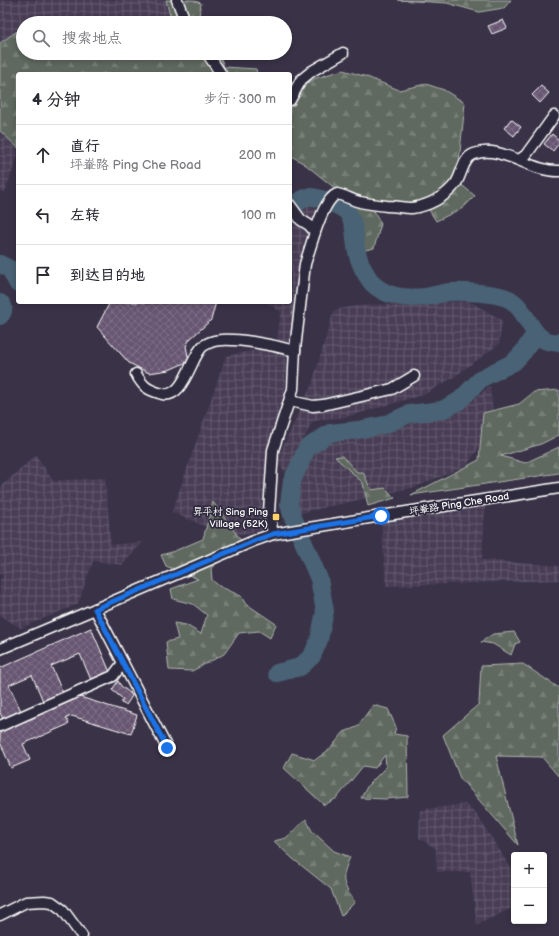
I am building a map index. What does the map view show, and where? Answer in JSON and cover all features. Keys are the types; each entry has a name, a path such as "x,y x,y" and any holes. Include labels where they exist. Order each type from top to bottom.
{"street":[{"path":"177,0 183,16"},
{"path":"292,96 301,80 312,71 343,53"},
{"path":"212,60 220,72"},
{"path":"519,160 526,155 554,116"},
{"path":"276,534 269,512 273,450 293,389 295,351 305,264 322,213 332,196 337,194 371,204 411,208 430,204 446,194 456,184 465,161 474,154 489,151 519,160 538,169 559,171"},
{"path":"292,208 298,216 315,232"},
{"path":"136,374 143,385 148,389 162,395 168,395 173,393 186,377 202,347 212,341 237,340 276,346 295,351"},
{"path":"290,401 313,406 323,405 392,389 414,376"},
{"name":"坪輋路 Ping Che Road","path":"0,649 256,540 276,534 388,514 559,488"},
{"path":"95,609 167,748"},
{"path":"0,726 113,676 123,663"},
{"path":"0,915 26,902 52,902 63,910 82,936"}],"shaded area":[{"path":"0,0 166,0 170,16 16,16 16,32 0,43"},
{"path":"0,132 16,148 16,160 5,192 0,191"},
{"path":"295,201 317,210 302,247 287,377 275,445 269,528 230,537 172,512 226,356 276,346 281,312 269,304 292,304 292,205"},
{"path":"469,301 502,320 499,344 454,377 425,394 346,417 313,421 286,472 276,462 312,384 334,310 355,306"},
{"path":"490,386 493,415 485,440 466,466 415,487 296,514 297,485 312,451 330,442 384,434 421,419 458,412"},
{"path":"36,455 53,481 105,478 111,545 143,542 122,565 93,561 78,604 21,628 0,616 0,580 4,575 0,574 0,487"},
{"path":"485,505 482,560 559,566 559,580 386,586 381,520"},
{"path":"465,804 477,815 511,868 511,908 477,925 470,872 437,872 436,849 419,838 420,810"}],"green space":[{"path":"166,0 192,0 201,3 199,16 170,16"},
{"path":"398,0 511,0 504,8 479,12 447,3"},
{"path":"16,32 16,60 222,60 224,67 256,69 257,72 16,72 16,146 0,131 0,43"},
{"path":"343,70 367,77 399,90 426,84 444,90 465,103 457,181 475,196 463,208 436,221 426,205 371,205 381,224 374,248 357,252 352,219 346,211 334,205 337,191 306,165 292,156 292,95 295,91 316,78"},
{"path":"559,390 559,435 541,444 501,456 525,463 559,447 559,473 411,495 479,460 483,413 519,404 534,392"},
{"path":"342,456 357,472 363,472 371,490 385,488 395,498 368,506 363,483 335,457"},
{"path":"213,502 243,543 211,568 212,580 219,586 241,596 245,603 276,624 270,638 259,631 239,633 224,654 192,671 169,670 166,642 178,639 174,623 186,625 201,634 207,615 193,604 173,599 171,589 198,579 166,566 161,555 203,539"},
{"path":"514,632 520,642 515,644 511,655 493,644 481,642 493,634"},
{"path":"523,664 559,688 559,777 542,757 496,756 518,845 460,778 443,735 479,704 481,666"},
{"path":"373,705 388,709 396,727 394,734 407,736 408,797 386,799 361,798 368,785 386,767 385,755 375,768 363,766 337,798 324,805 284,768 292,753 315,760 330,749 344,732 357,727"},
{"path":"306,819 312,831 334,851 350,857 345,870 344,880 347,890 355,902 341,916 331,889 292,858 274,841 286,838"}],"building":[{"path":"503,20 507,28 492,34 488,26"},
{"path":"541,86 549,93 540,103 532,95"},
{"path":"511,119 521,127 514,136 504,128"},
{"path":"552,134 559,140 559,143 553,151 544,144"},
{"path":"109,304 215,304 211,320 190,339 186,346 189,361 169,370 149,373 129,363 97,327"},
{"path":"91,628 110,672 91,680 80,654 51,666 63,693 43,701 32,675 9,685 21,711 3,719 0,713 0,668"},
{"path":"118,681 121,686 132,696 126,705 121,703 123,699 112,690"},
{"path":"80,697 137,715 131,734 72,716 66,718 69,724 23,744 30,760 11,768 0,742 0,732"}],"waterway":[{"path":"292,208 298,202 309,197 313,197 328,202 346,211 353,223 357,252 363,269 373,284 384,292 411,298 425,297 446,292 497,295 509,299 516,304 536,333 542,339 549,342 559,342"},
{"path":"0,264 10,269 16,280"},
{"path":"0,303 3,306 0,316"},
{"path":"277,673 300,667 312,656 319,640 325,611 319,579 292,515 289,504 292,481 307,448 330,433 384,425 409,414 442,410 459,401 482,378 514,362 524,351 535,334"}],"place":[{"name":"昇平村 Sing Ping Village (52K)","path":"276,517"}],"route":[{"path":"167,748 95,609 273,534 381,516"}]}
